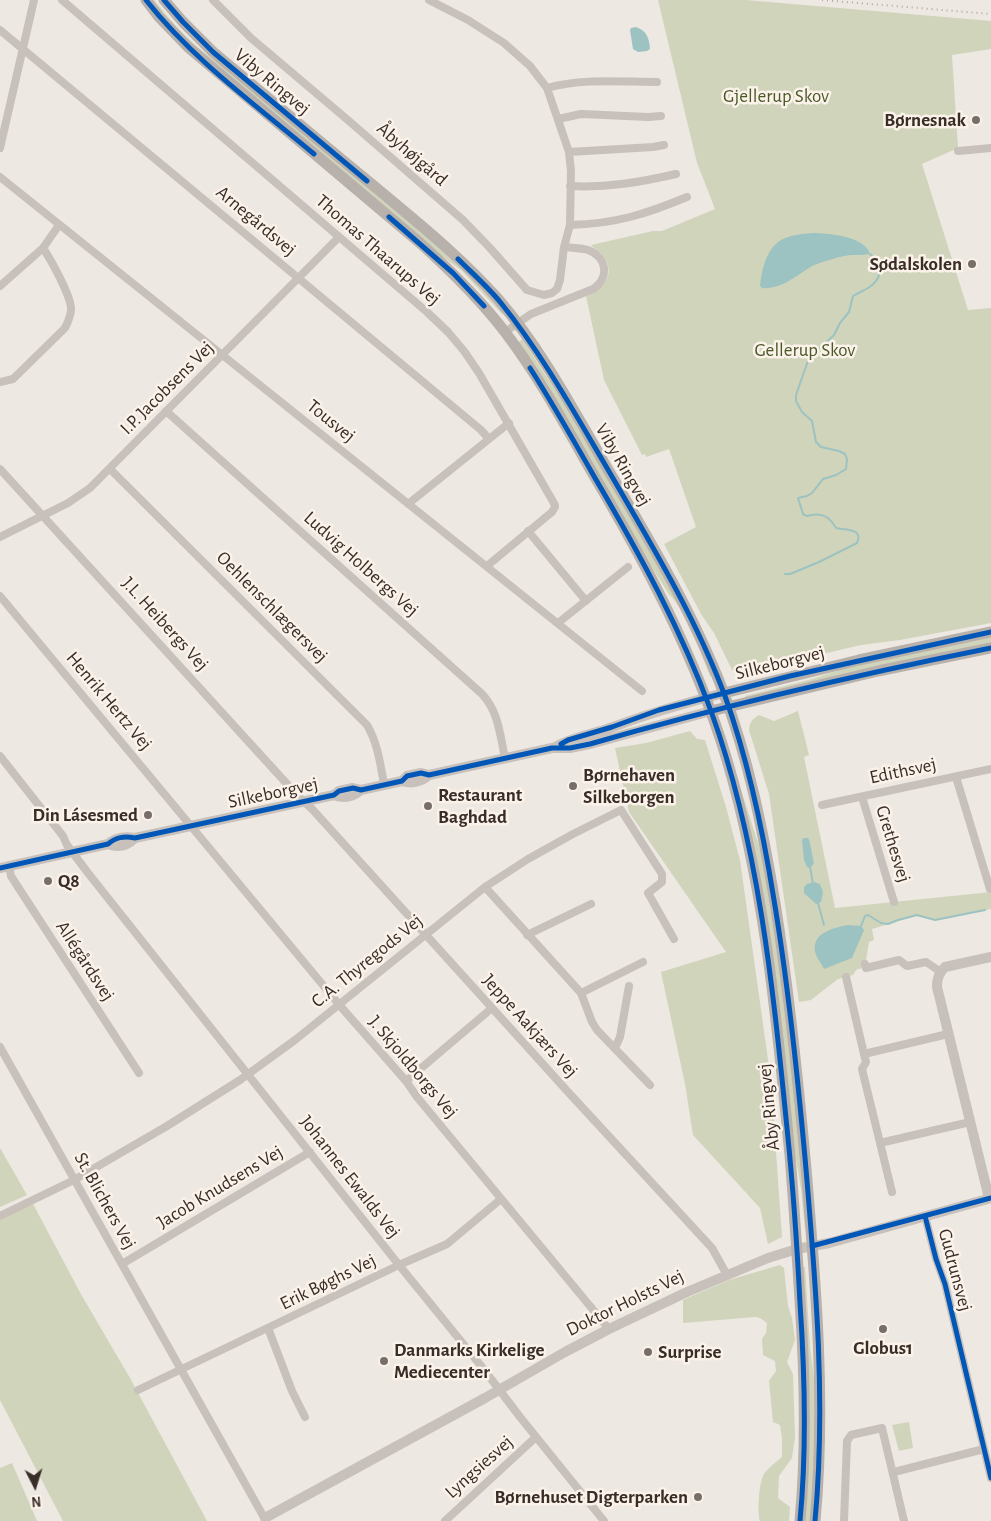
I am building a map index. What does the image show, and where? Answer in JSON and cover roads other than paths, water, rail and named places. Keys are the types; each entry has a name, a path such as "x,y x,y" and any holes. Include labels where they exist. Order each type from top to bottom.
{"main road":[{"name":"Viby Ringvej","path":"146,0 159,17 188,47 434,256 473,294 505,332 544,389 638,552 672,618 705,698"},
{"name":"Viby Ringvej","path":"164,0 213,52 443,245 500,301 543,361 661,561 705,647 729,707"},
{"name":"Silkeborgvej","path":"724,693 859,660 991,632"},
{"name":"Silkeborgvej","path":"711,711 878,671 991,648"},
{"name":"Åby Ringvej","path":"705,698 727,759 749,850 764,934 783,1093 797,1249 805,1387 800,1521"},
{"name":"Åby Ringvej","path":"729,707 747,764 766,848 779,932 798,1087 812,1246 820,1386 815,1521"}],"street":[{"path":"0,148 34,0"},
{"name":"Thomas Thaarups Vej","path":"62,0 427,312 448,332 469,358 509,423 555,505 552,512 486,566"},
{"name":"Åbyhøjgård","path":"213,0 251,38 349,120 463,220 527,290 544,296 552,293 557,289 560,280 564,247 570,224 571,172 569,152 547,88 530,66 504,43 468,20 429,0"},
{"name":"Arnegårdsvej","path":"0,30 481,430 488,439"},
{"path":"547,88 564,83 578,82 657,82"},
{"path":"558,119 581,114 661,116"},
{"path":"569,152 653,147 664,144"},
{"path":"958,151 991,148"},
{"path":"570,186 612,186 676,174"},
{"name":"Tousvej","path":"0,177 642,690"},
{"path":"570,224 592,224 632,217 659,209 687,196"},
{"path":"0,286 43,248 59,224"},
{"name":"I.P. Jacobsens Vej","path":"0,537 44,516 83,493 110,469 339,237"},
{"path":"505,332 531,314 593,289 601,282 604,272 599,257 586,249 564,247"},
{"path":"0,382 13,379 65,328 69,320 70,301 43,248"},
{"name":"Ludvig Holbergs Vej","path":"166,411 482,694 491,704 496,716 505,758"},
{"path":"408,504 509,423"},
{"name":"J.L. Heibergs Vej","path":"0,469 304,802"},
{"name":"Oehlenschlægersvej","path":"110,469 368,725 378,748 384,784"},
{"path":"528,531 586,601"},
{"path":"558,623 628,568"},
{"name":"Henrik Hertz Vej","path":"0,596 192,826"},
{"name":"Silkeborgvej","path":"552,748 568,740 654,712 724,693"},
{"name":"Silkeborgvej","path":"2,867 108,844 115,847 128,844 135,838 334,795 341,798 348,797 361,790 402,781 407,776 421,773 429,775 552,748 570,748 590,744 711,711"},
{"name":"Johannes Ewalds Vej","path":"0,756 63,836 72,852 399,1266 604,1521"},
{"name":"Edithsvej","path":"822,805 991,769"},
{"path":"956,777 990,889"},
{"name":"Grethesvej","path":"862,797 894,902"},
{"name":"Jeppe Aakjærs Vej","path":"304,802 712,1248 727,1275"},
{"name":"C.A. Thyregods Vej","path":"0,1216 74,1180 167,1126 248,1074 295,1040 485,888 528,859 621,810 662,874 662,882 648,893 674,940"},
{"name":"J. Skjoldborgs Vej","path":"192,826 406,1081 417,1097 609,1329"},
{"name":"Allégårdsvej","path":"2,867 11,876 139,1073"},
{"path":"485,888 580,993 596,1030 650,1085"},
{"path":"526,935 591,904"},
{"path":"990,1198 948,1034 937,987 937,979 946,967 991,957"},
{"path":"866,964 866,968 899,960 907,966 926,962 941,972"},
{"path":"580,993 643,962"},
{"path":"846,977 866,1062 862,1069 892,1192"},
{"path":"615,1048 620,1037 629,986"},
{"path":"406,1081 492,1008"},
{"path":"864,1054 948,1034"},
{"name":"St. Blichers Vej","path":"0,1047 263,1520"},
{"path":"880,1143 970,1122"},
{"name":"Jacob Knudsens Vej","path":"122,1264 310,1152"},
{"name":"Doktor Holsts Vej","path":"263,1520 566,1352 609,1329 687,1292 768,1258 797,1249 990,1198"},
{"name":"Erik Bøghs Vej","path":"181,1370 447,1244 501,1199"},
{"name":"Gudrunsvej","path":"925,1216 945,1284 991,1478"},
{"name":"Erik Bøghs Vej","path":"268,1328 292,1391 305,1417"},
{"path":"138,1390 181,1370"},
{"path":"844,1521 846,1441 851,1436 882,1428 894,1472 904,1521"},
{"name":"Lyngsiesvej","path":"444,1521 536,1437"},
{"path":"894,1472 984,1449"}],"water":[{"path":"636,27 647,35 650,49 647,51 638,52 633,49 630,30"},
{"path":"812,233 854,239 867,248 870,254 847,256 826,261 812,266 776,287 762,288 760,286 768,254 776,244 788,237"},
{"path":"808,838 811,846 814,863 810,868 807,867 804,860 802,840"},
{"path":"814,882 820,884 823,892 821,902 816,904 804,893 804,887"},
{"path":"848,925 861,926 864,930 852,958 824,969 816,955 816,942 823,933"}],"waterway":[{"path":"785,574 790,574 819,562 857,543 858,535 856,532 836,528 829,519 823,516 807,516 803,514 798,498 812,493 823,479 836,475 846,469 847,459 845,454 821,447 816,442 812,421 802,412 796,401 796,395 809,358 834,335 840,323 849,312 853,296 868,288 879,276 877,262 870,254"},
{"path":"810,866 813,884"},
{"path":"818,903 824,925"},
{"path":"861,926 865,916 868,915 881,923 888,924 917,915 935,920 985,910"}],"railway":[{"path":"822,0 991,14"}],"place":[{"name":"Børnesnak","path":"976,120"},
{"name":"Sødalskolen","path":"972,264"},
{"name":"Børnehaven Silkeborgen","path":"573,786"},
{"name":"Restaurant Baghdad","path":"428,806"},
{"name":"Din Lásesmed","path":"148,815"},
{"name":"Q8","path":"48,881"},
{"name":"Globus1","path":"883,1329"},
{"name":"Surprise","path":"648,1352"},
{"name":"Danmarks Kirkelige Mediecenter","path":"384,1361"},
{"name":"Børnehuset Digterparken","path":"698,1497"}],"park label":[{"name":"Gjellerup Skov","path":"776,96"},
{"name":"Gellerup Skov","path":"805,350"}]}
